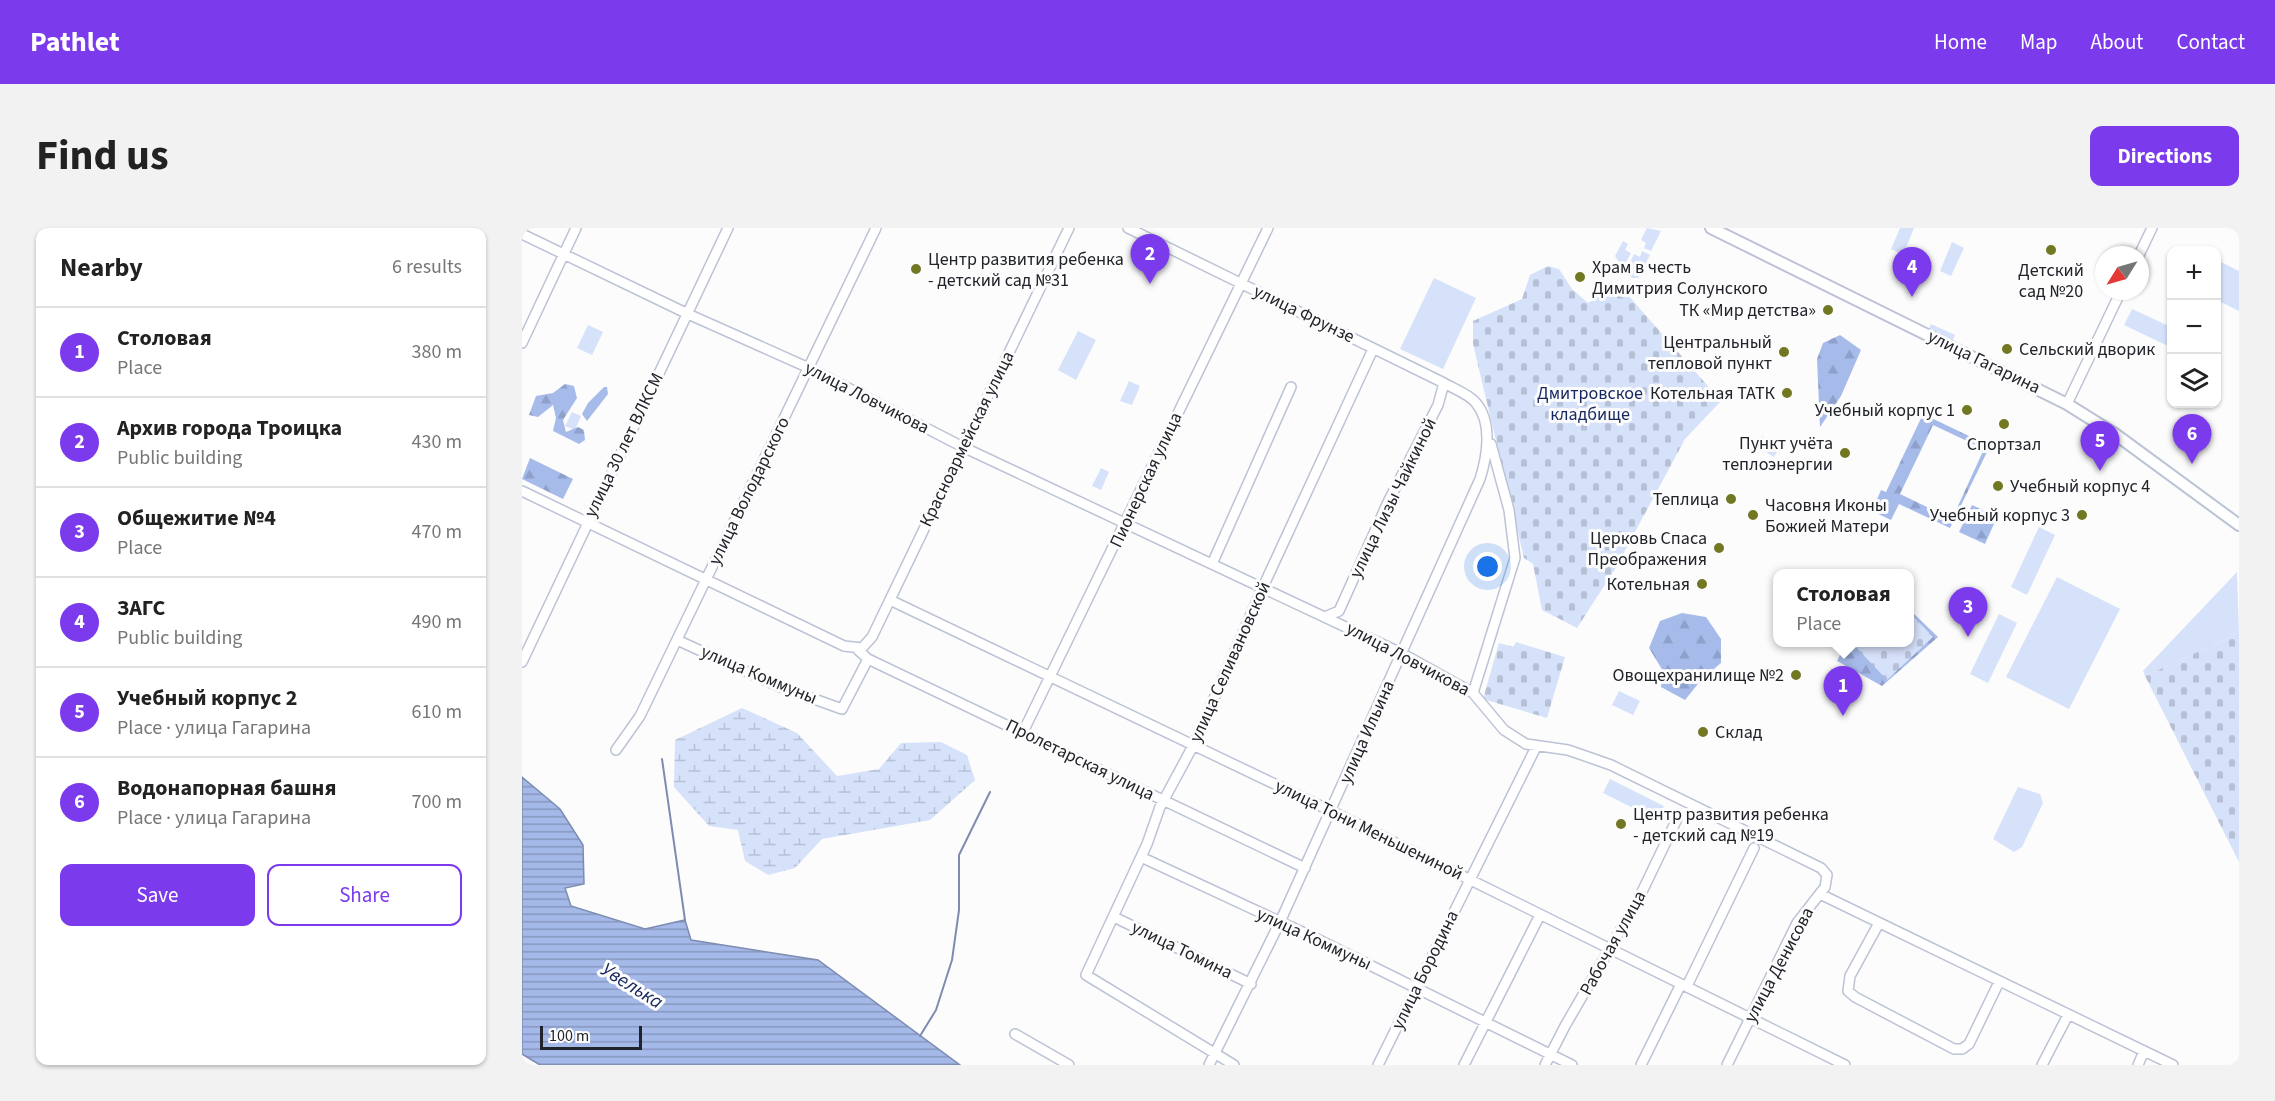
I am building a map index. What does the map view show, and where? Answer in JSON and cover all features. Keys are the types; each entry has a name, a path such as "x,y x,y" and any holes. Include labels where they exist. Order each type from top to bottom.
{"main road":[{"name":"улица Гагарина","path":"1711,228 2067,404 2115,434 2239,525"}],"street":[{"path":"522,343 576,228"},
{"name":"улица 30 лет ВЛКСМ","path":"522,662 728,228"},
{"name":"улица Володарского","path":"616,750 632,730 677,640 876,228"},
{"name":"Красноармейская улица","path":"860,649 872,637 1069,228"},
{"name":"улица Фрунзе","path":"1128,228 1444,383 1478,404"},
{"name":"Пионерская улица","path":"1023,732 1268,228"},
{"path":"2143,246 2152,228"},
{"name":"улица Ловчикова","path":"522,234 688,314 809,368 963,447 1341,623 1473,693 1504,729 1526,744 1568,750 1611,765 1821,868"},
{"path":"2067,404 2117,300"},
{"name":"улица Селивановской","path":"1216,1054 1086,975 1141,857 1164,800 1194,744 1263,587 1373,349"},
{"name":"улица Лизы Чайкиной","path":"1339,611 1388,502 1438,405 1444,383"},
{"path":"1212,564 1291,387"},
{"name":"улица Ильина","path":"1473,693 1515,558 1509,510 1478,404"},
{"name":"улица Ильина","path":"1209,1065 1251,984 1305,868 1480,479 1488,456 1485,425"},
{"name":"Пролетарская улица","path":"522,491 844,646 860,649 868,659 1305,868"},
{"name":"улица Тони Меньшениной","path":"890,600 1194,744 1845,1065"},
{"path":"1327,616 1339,611 1341,623"},
{"name":"улица Коммуны","path":"677,640 778,686 842,709 868,659"},
{"name":"улица Бородина","path":"1378,1065 1536,747"},
{"name":"Рабочая улица","path":"1545,1065 1564,1026 1611,949 1677,819"},
{"path":"1641,1065 1754,848"},
{"name":"улица Коммуны","path":"1141,857 1280,922 1572,1065"},
{"name":"улица Денисова","path":"1727,1065 1797,923 1828,881 1827,874 1821,868"},
{"path":"1820,894 2173,1065"},
{"path":"1464,1065 1540,915"},
{"name":"улица Томина","path":"1114,917 1251,984"},
{"path":"1879,923 1850,976 1848,991 1854,997 1954,1049 1962,1049 1969,1044 1999,982"},
{"path":"2042,1065 2068,1015"},
{"path":"1015,1034 1069,1065"},
{"path":"2138,1065 2144,1051"},
{"path":"1216,1054 1234,1065"}],"green space":[{"path":"1647,228 1661,231 1651,251 1644,248 1646,243 1641,240"},
{"path":"1900,228 1914,228 1903,255 1891,249"},
{"path":"1623,241 1628,244 1625,250 1631,253 1623,268 1615,256"},
{"path":"1952,242 1964,248 1951,276 1940,271"},
{"path":"1642,251 1650,255 1638,278 1632,278 1626,271 1634,254 1640,257"},
{"path":"2221,262 2239,271 2239,311 2221,302"},
{"name":"Дмитровское кладбище","path":"1548,266 1559,269 1572,289 1588,303 1620,286 1721,401 1685,439 1615,569 1577,628 1542,610 1533,564 1524,558 1473,344 1473,321 1522,299 1530,275"},
{"path":"1434,278 1476,298 1443,369 1400,349"},
{"path":"2132,309 2167,325 2167,346 2124,325"},
{"path":"1931,324 1955,335 1953,340 1929,329"},
{"path":"588,325 603,332 592,355 577,348"},
{"path":"1078,331 1096,340 1076,380 1058,370"},
{"path":"1840,335 1861,350 1841,396 1820,427 1817,359 1823,343"},
{"path":"1129,381 1140,386 1132,405 1120,401"},
{"path":"565,384 574,386 577,398 563,420 566,432 578,427 584,430 585,440 579,444 553,431 556,418 553,405 538,417 529,415 536,396 553,393"},
{"path":"604,387 607,387 608,394 587,421 582,414 588,403"},
{"path":"572,412 581,416 575,430 565,426"},
{"path":"1923,414 1990,446 1950,528 1899,504 1891,520 1872,511 1881,490 1886,492","holes":["1933,425 1984,449 1952,519 1900,494"]},
{"path":"1762,436 1780,447 1774,457 1756,446"},
{"path":"530,458 573,479 563,499 522,479"},
{"path":"1101,468 1109,472 1101,490 1092,486"},
{"path":"1972,505 1997,517 1985,544 1959,532"},
{"path":"2039,527 2055,535 2027,595 2011,587"},
{"path":"2237,572 2239,633 2145,676 2143,671"},
{"path":"2057,577 2120,609 2069,709 2006,677"},
{"path":"1682,613 1706,617 1721,639 1721,663 1702,679 1685,700 1661,687 1663,671 1649,648 1660,621"},
{"path":"1914,614 1938,637 1882,686 1837,661 1844,647 1914,647"},
{"path":"1999,614 2017,623 1988,683 1970,674"},
{"path":"1914,617 1933,637 1887,680 1856,647 1914,647"},
{"path":"2239,633 2239,862 2145,676"},
{"path":"1516,642 1565,657 1547,718 1483,699 1499,643 1514,647"},
{"path":"1619,691 1640,701 1633,715 1612,705"},
{"path":"742,708 797,733 837,776 879,769 901,743 941,742 967,755 975,780 930,820 822,839 795,868 768,875 745,861 738,830 709,826 674,787 675,740"},
{"path":"1610,779 1664,806 1657,820 1603,793"},
{"path":"2018,787 2040,794 2043,803 2022,847 2014,852 1993,839"}],"water":[{"name":"Увелька","path":"522,777 560,809 583,845 584,884 565,888 571,906 645,929 685,920 691,940 818,960 960,1065 540,1065 522,1054"}],"waterway":[{"path":"662,759 685,920"},
{"path":"920,1036 936,1010 952,960 959,910 959,855 990,792"}],"place":[{"name":"Детский сад №20","path":"2051,250"},
{"name":"Центр развития ребенка - детский сад №31","path":"916,269"},
{"name":"Храм в честь Димитрия Солунского","path":"1580,277"},
{"name":"Архив города Троицка","path":"1150,284"},
{"name":"ЗАГС","path":"1912,297"},
{"name":"ТК «Мир детства»","path":"1828,310"},
{"name":"Сельский дворик","path":"2007,349"},
{"name":"Центральный тепловой пункт","path":"1784,352"},
{"name":"Котельная ТАТК","path":"1787,393"},
{"name":"Учебный корпус 1","path":"1967,410"},
{"name":"Спортзал","path":"2004,424"},
{"name":"Пункт учёта теплоэнергии","path":"1845,453"},
{"name":"Водонапорная башня","path":"2192,464"},
{"name":"Учебный корпус 2","path":"2100,471"},
{"name":"Учебный корпус 4","path":"1998,486"},
{"name":"Теплица","path":"1731,499"},
{"name":"Часовня Иконы Божией Матери","path":"1753,515"},
{"name":"Учебный корпус 3","path":"2082,515"},
{"name":"Церковь Спаса Преображения","path":"1719,548"},
{"name":"Котельная","path":"1702,584"},
{"name":"Общежитие №4","path":"1968,637"},
{"name":"Овощехранилище №2","path":"1796,675"},
{"name":"Столовая","path":"1843,716"},
{"name":"Склад","path":"1703,732"},
{"name":"Центр развития ребенка - детский сад №19","path":"1621,824"}]}
